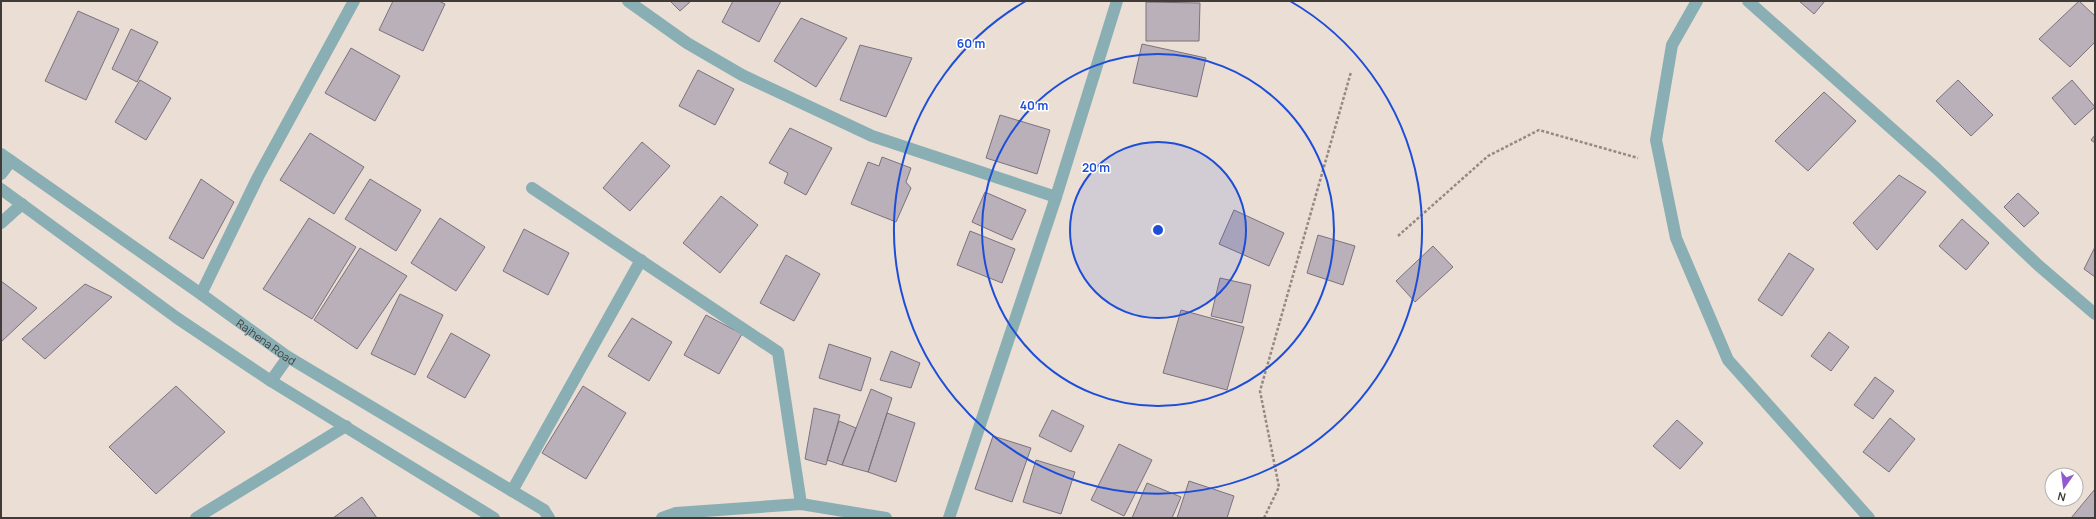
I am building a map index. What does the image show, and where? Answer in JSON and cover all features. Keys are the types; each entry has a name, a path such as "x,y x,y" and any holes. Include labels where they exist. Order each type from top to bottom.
{"street":[{"path":"201,294 258,177 354,1"},
{"path":"628,1 687,42 742,75 872,136 1056,197"},
{"path":"949,518 1056,197 1117,1"},
{"path":"1697,1 1672,44 1656,140 1676,238 1728,360 1869,518"},
{"path":"1748,1 1936,168 2038,265 2095,314"},
{"name":"Rajhena Road","path":"1,154 288,357 512,490 547,514"},
{"path":"1,174 11,161"},
{"path":"532,188 778,352 801,504"},
{"path":"1,189 177,318 271,381 494,518"},
{"path":"1,223 22,204"},
{"path":"512,490 641,260"},
{"path":"271,381 288,357"},
{"path":"196,518 346,426"},
{"path":"662,518 676,513 801,504 886,518"}],"path":[{"path":"1264,518 1279,487 1260,391 1351,72"},
{"path":"1398,236 1488,156 1540,130 1662,165"}],"building":[{"path":"393,1 439,1 445,4 423,51 379,30"},
{"path":"670,1 691,1 680,11"},
{"path":"733,1 781,1 759,42 722,22"},
{"path":"1799,1 1825,1 1814,14"},
{"path":"2079,1 2095,16 2095,42 2070,67 2039,39"},
{"path":"1146,2 1200,3 1199,41 1146,41"},
{"path":"78,11 119,29 86,100 45,81"},
{"path":"801,18 847,38 816,87 774,61"},
{"path":"131,29 158,42 137,82 112,69"},
{"path":"1142,44 1206,58 1197,97 1133,83"},
{"path":"860,45 912,58 886,117 840,100"},
{"path":"351,48 400,76 375,121 325,93"},
{"path":"698,70 734,89 715,125 679,106"},
{"path":"140,80 171,98 146,140 115,122"},
{"path":"1958,80 1993,115 1971,136 1936,101"},
{"path":"2072,80 2095,107 2075,125 2052,98"},
{"path":"1824,92 1856,121 1808,171 1775,141"},
{"path":"1000,115 1050,130 1037,174 986,158"},
{"path":"790,128 832,148 806,195 784,183 788,173 769,163"},
{"path":"310,133 364,167 334,214 280,180"},
{"path":"2095,135 2095,143 2091,140"},
{"path":"642,142 670,166 630,211 603,188"},
{"path":"882,157 911,168 906,182 911,188 896,222 851,204 868,162 879,166"},
{"path":"1899,175 1926,192 1877,250 1853,223"},
{"path":"201,179 234,202 203,259 169,238"},
{"path":"370,179 421,210 396,251 345,219"},
{"path":"985,192 1026,210 1012,240 972,222"},
{"path":"2018,193 2039,213 2024,227 2004,207"},
{"path":"721,196 758,225 720,273 683,243"},
{"path":"1234,210 1284,233 1269,266 1219,244"},
{"path":"309,218 356,247 312,319 263,289"},
{"path":"440,218 485,247 456,291 411,263"},
{"path":"1962,219 1989,243 1966,270 1939,246"},
{"path":"524,229 569,253 548,295 503,271"},
{"path":"970,231 1015,249 1002,283 957,265"},
{"path":"1318,235 1355,246 1343,285 1307,273"},
{"path":"1433,246 1453,267 1415,302 1396,281"},
{"path":"2095,247 2095,277 2084,269"},
{"path":"360,248 407,276 357,349 314,320"},
{"path":"1789,253 1814,269 1782,316 1758,300"},
{"path":"786,255 820,274 794,321 760,303"},
{"path":"1220,278 1251,285 1242,323 1211,316"},
{"path":"1,281 37,308 1,342"},
{"path":"85,284 112,297 45,359 22,339"},
{"path":"400,294 443,315 415,375 371,354"},
{"path":"1181,310 1244,327 1227,390 1163,373"},
{"path":"706,315 742,334 719,374 684,355"},
{"path":"632,318 672,342 649,381 608,356"},
{"path":"1829,332 1849,347 1831,371 1811,356"},
{"path":"451,333 490,355 465,398 427,377"},
{"path":"829,344 871,358 861,391 819,378"},
{"path":"891,351 920,363 911,388 880,380"},
{"path":"1875,377 1894,391 1873,419 1854,405"},
{"path":"176,386 225,432 156,494 109,447"},
{"path":"583,386 626,413 586,479 542,453"},
{"path":"871,389 892,398 868,472 842,465"},
{"path":"814,408 840,415 826,465 805,459"},
{"path":"1052,410 1084,426 1071,452 1039,436"},
{"path":"887,413 915,423 896,482 868,472"},
{"path":"1890,418 1915,439 1889,472 1863,452"},
{"path":"1677,420 1703,443 1680,469 1653,446"},
{"path":"839,421 856,428 842,465 827,460"},
{"path":"993,436 1031,448 1012,502 975,489"},
{"path":"1119,444 1152,460 1124,516 1091,500"},
{"path":"1036,460 1075,472 1061,514 1023,502"},
{"path":"1189,481 1234,496 1227,518 1177,518"},
{"path":"1147,483 1181,497 1172,518 1132,518"},
{"path":"2095,489 2095,518 2071,518 2080,507 2084,507 2084,502"},
{"path":"362,497 377,518 333,518"}]}
